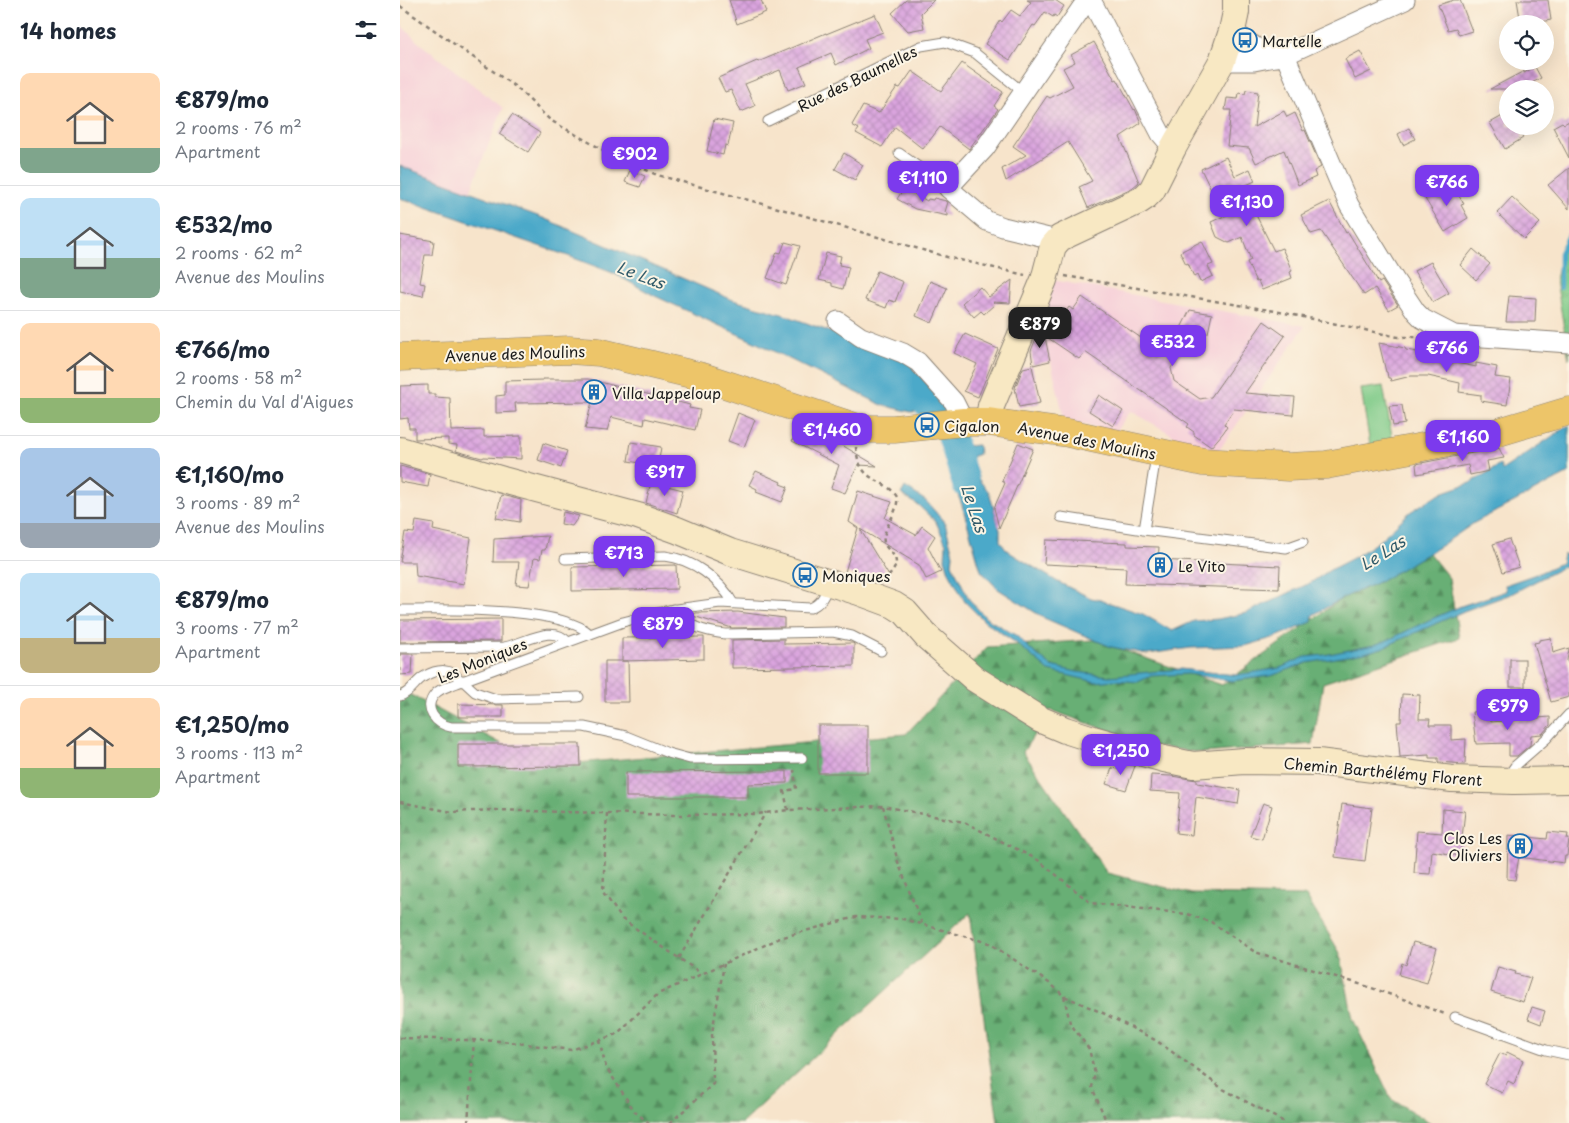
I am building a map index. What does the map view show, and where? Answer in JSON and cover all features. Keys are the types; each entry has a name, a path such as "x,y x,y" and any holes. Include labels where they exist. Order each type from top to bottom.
{"main road":[{"name":"Avenue des Moulins","path":"400,357 569,350 599,352 703,377 859,427 894,429 961,423 1068,433 1215,464 1308,467 1492,434 1562,411"},
{"path":"1516,426 1546,405 1569,395"}],"street":[{"path":"1057,240 987,220 948,188 985,148 1089,0 1161,134 1173,148"},
{"path":"838,321 861,337 898,351 918,362 954,402 961,423 991,406 1044,280 1051,250 1057,240 1145,197 1155,184 1222,61 1232,31 1236,12 1236,0"},
{"path":"1222,61 1254,61 1281,56 1405,0"},
{"path":"1232,31 1260,50 1281,56 1349,206 1416,312 1423,319 1454,335 1569,344"},
{"name":"Chemin Barthélémy Florent","path":"400,450 638,516 730,552 894,605 905,612 926,636 975,679 1039,718 1085,737 1186,764 1244,761 1318,762 1445,778 1507,781 1569,780"}],"lane":[{"name":"Rue des Baumelles","path":"768,121 921,46 945,42 975,53 1023,92"},
{"path":"898,153 948,188"},
{"path":"1144,530 1157,453"},
{"path":"1061,517 1144,530 1286,548 1303,542"},
{"path":"564,559 665,556 682,559 709,576 733,603"},
{"name":"Les Moniques","path":"802,758 690,759 668,753 626,736 596,728 567,726 451,727 435,720 431,712 432,698 438,691 461,681 623,622 673,609 720,603 810,608 816,606 821,601 829,583"},
{"path":"673,609 685,622 703,630 725,634 843,633 881,651"},
{"path":"400,610 518,613 556,619 581,627 590,634"},
{"path":"400,648 504,647 550,633 559,634 568,642"},
{"path":"400,696 409,692 424,676 449,670 455,673 461,681 475,692 496,699 578,697"},
{"path":"1507,781 1512,770 1547,738 1569,714"},
{"path":"1454,1017 1546,1050 1569,1055"}],"path":[{"path":"400,6 517,88 550,120 603,150 657,175 788,210 947,257 1032,277"},
{"path":"1057,274 1276,311 1398,337 1454,335"},
{"path":"859,427 856,441 857,453 863,469 869,477 895,494 898,501 884,538 886,547 894,555 896,562 888,577 866,595"},
{"path":"788,810 784,791 796,789 794,770"},
{"path":"400,802 452,812 494,810 675,815 883,806 964,822 1038,860 1091,903 1187,914 1211,922 1254,952 1369,987 1454,1017"},
{"path":"883,806 898,862 922,924"},
{"path":"678,958 766,812"},
{"path":"607,813 602,892 622,919 702,974"},
{"path":"400,1038 502,1041 571,1050 617,1034 658,994 780,938 856,917 904,919 989,942 1052,985 1064,996 1105,1014 1157,1041 1223,1089 1286,1123"},
{"path":"670,1123 713,1084 712,1033 724,964"},
{"path":"1064,996 1070,1023 1089,1049 1095,1074 1092,1087 1107,1123"},
{"path":"468,1123 474,1040"},
{"path":"599,1040 606,1067 634,1112 649,1123"}],"shaded area":[{"path":"400,24 418,42 503,108 470,192 400,166"},
{"path":"1052,280 1305,326 1217,453 1199,450 1131,411 1114,433 1064,419 1040,314"}],"green space":[{"path":"1569,239 1569,359 1556,280 1562,252"},
{"path":"1383,386 1393,441 1370,445 1361,389"},
{"path":"1420,542 1449,578 1459,638 1323,683 1313,744 1203,753 1153,746 1050,710 1023,752 1107,873 1192,894 1306,896 1340,953 1353,1019 1391,1099 1431,1123 998,1123 970,913 742,1123 400,1123 400,689 543,766 906,734 987,647 1094,640 1222,685"}],"water":[{"path":"400,166 543,218 733,300 785,315 882,351 909,363 948,408 911,412 882,405 757,343 655,296 613,273 400,198"},
{"path":"1569,425 1569,473 1474,523 1442,545 1381,581 1343,598 1313,615 1312,622 1276,637 1245,646 1191,648 1147,654 1111,647 1044,618 998,589 981,571 943,448 978,445 979,454 971,457 979,480 989,492 1000,530 1000,541 1009,552 1058,582 1091,598 1143,614 1172,631 1194,621 1218,619 1246,613 1310,583 1379,541 1410,512 1429,500 1444,492 1470,483 1500,465 1502,470"},
{"path":"905,487 926,501 945,523 953,554 952,564 969,599 986,618 1017,636 1051,666 1109,676 1180,669 1236,675 1280,668 1305,657 1374,645 1461,606 1506,591 1505,585 1561,563 1563,555 1569,554 1569,560 1565,566 1511,594 1464,611 1382,648 1365,653 1307,663 1271,676 1232,681 1188,674 1151,676 1138,682 1114,680 1096,682 1049,671 1016,643 984,621 965,602 949,572 945,559 946,544 936,522 918,505 901,494"}],"building":[{"path":"729,0 761,0 766,12 737,24"},
{"path":"906,0 934,0 921,13 924,28 908,31 892,13"},
{"path":"1027,0 1055,0 1064,6 1057,17 1054,15 1053,17 1045,12 1035,26 1033,25 1010,60 985,44 1000,20 1002,22 1011,10 1020,16 1031,2"},
{"path":"1460,0 1472,31 1459,35 1456,28 1448,30 1438,5"},
{"path":"1517,0 1548,0 1550,15 1520,15"},
{"path":"875,14 883,32 865,39 869,48 836,65 831,53 799,67 806,83 788,90 780,70 745,84 755,106 741,112 731,90 725,92 718,78 757,61"},
{"path":"1094,42 1115,80 1117,79 1135,109 1141,123 1120,137 1139,182 1132,188 1088,208 1079,187 1092,181 1068,142 1006,181 1002,169 1026,155 1013,146 1047,96 1050,98 1073,86 1063,68 1075,62 1071,55"},
{"path":"1360,51 1371,71 1355,79 1345,59"},
{"path":"962,63 1003,92 994,106 998,109 969,149 940,127 923,149 895,127 882,147 856,133 859,129 852,125 863,106 879,113 897,87 900,88 912,71 941,91"},
{"path":"1530,70 1537,70 1541,78 1537,80 1507,80 1524,71 1524,73"},
{"path":"1499,84 1499,89 1490,89"},
{"path":"1246,90 1258,92 1254,127 1284,111 1287,117 1295,113 1303,131 1305,130 1321,167 1314,171 1316,177 1298,185 1284,150 1256,163 1249,148 1227,146 1231,110 1225,110 1227,98 1238,99 1239,93 1245,94"},
{"path":"512,115 540,133 528,152 499,134"},
{"path":"1499,118 1499,135 1522,135 1523,138 1505,149 1490,123"},
{"path":"714,119 733,123 728,146 725,145 723,155 707,151"},
{"path":"1569,121 1569,158 1554,129 1554,126 1562,122 1564,124"},
{"path":"1409,128 1415,139 1403,145 1398,134"},
{"path":"844,153 863,165 855,180 835,169"},
{"path":"1226,157 1235,176 1250,169 1255,181 1242,187 1274,251 1282,248 1292,271 1290,272 1292,278 1262,290 1258,281 1256,282 1247,262 1251,260 1242,237 1229,243 1217,237 1211,222 1240,209 1228,185 1212,192 1201,169"},
{"path":"1569,168 1569,209 1548,185"},
{"path":"630,170 645,176 640,187 625,182"},
{"path":"1450,182 1464,204 1461,205 1468,218 1445,232 1424,197"},
{"path":"904,188 927,201 934,198 948,202 945,212 948,216 915,209 897,199"},
{"path":"1512,197 1540,223 1524,239 1497,213"},
{"path":"1329,201 1346,233 1348,232 1379,283 1382,281 1398,305 1389,310 1375,288 1364,295 1321,231 1311,234 1301,215"},
{"path":"400,235 434,241 432,255 425,255 420,283 425,284 423,296 400,291"},
{"path":"1202,241 1213,264 1208,266 1213,276 1200,282 1197,275 1194,277 1188,263 1186,264 1180,252"},
{"path":"785,242 800,246 786,285 767,278 777,252 781,253"},
{"path":"1473,249 1490,264 1476,280 1460,265"},
{"path":"826,253 841,256 839,265 849,267 843,289 832,286 832,283 819,280"},
{"path":"1431,262 1449,293 1433,302 1414,271"},
{"path":"877,271 903,282 895,302 889,300 886,308 865,300"},
{"path":"1012,280 1010,303 993,302 995,304 984,314 981,311 974,317 962,303 980,287 989,297"},
{"path":"930,281 947,288 932,323 916,316"},
{"path":"1509,296 1536,298 1535,322 1506,322"},
{"path":"1082,297 1167,356 1190,310 1212,314 1208,333 1196,331 1171,368 1174,381 1200,399 1211,397 1264,321 1285,336 1245,393 1295,397 1293,415 1234,409 1224,424 1227,427 1211,447 1194,435 1194,432 1187,427 1189,424 1085,352 1079,359 1048,338 1069,307 1073,310"},
{"path":"1042,323 1050,361 1033,365 1031,351"},
{"path":"965,334 998,349 978,397 964,391 977,364 954,353"},
{"path":"1379,343 1440,356 1443,360 1476,367 1476,363 1497,367 1495,377 1511,379 1507,405 1481,401 1481,395 1459,392 1460,383 1428,376 1411,376 1391,381 1386,372"},
{"path":"1032,366 1040,403 1019,407 1015,388 1023,368"},
{"path":"588,379 690,405 689,408 700,410 695,430 645,418 644,425 611,417 607,431 585,429 592,402 515,403 516,412 496,413 496,396 505,395 505,381"},
{"path":"428,385 428,394 435,394 435,397 450,398 451,431 484,430 484,437 521,436 521,459 482,458 456,451 457,445 448,444 448,438 415,439 415,428 409,428 408,418 400,419 400,386"},
{"path":"1099,395 1123,411 1113,426 1089,411"},
{"path":"1402,405 1405,424 1393,426 1389,406"},
{"path":"738,413 755,420 744,447 728,441"},
{"path":"800,425 820,432 877,466 858,465 845,493 831,488 839,465 792,441"},
{"path":"631,442 661,447 658,466 628,461"},
{"path":"543,443 567,451 561,468 538,460"},
{"path":"1018,443 1033,449 999,528 994,508 1005,483 1002,481"},
{"path":"1499,448 1504,458 1487,461 1489,471 1470,475 1468,465 1417,474 1416,464"},
{"path":"400,466 430,474 428,487 400,482"},
{"path":"756,471 788,487 782,502 756,492 757,489 749,485"},
{"path":"651,482 683,490 677,513 646,503"},
{"path":"858,491 892,502 885,518 916,535 922,526 935,536 928,547 941,572 926,579 919,565 860,529 889,576 876,582 845,572 858,528 849,522"},
{"path":"501,495 521,500 520,522 496,518"},
{"path":"563,512 579,516 572,526 561,524"},
{"path":"416,521 434,524 433,530 471,538 464,584 416,576 415,562 400,562 405,532 414,533"},
{"path":"548,536 545,550 542,550 540,559 534,558 529,586 516,585 519,562 493,562 494,539"},
{"path":"1509,539 1519,567 1503,572 1493,544"},
{"name":"Le Vito","path":"1046,540 1127,543 1127,546 1159,547 1158,560 1280,566 1279,589 1125,584 1126,568 1044,564"},
{"path":"676,565 677,589 572,591 572,567"},
{"path":"738,612 784,618 784,627 732,628 693,616 695,613"},
{"path":"501,619 501,641 400,642 400,620"},
{"path":"704,637 704,659 622,661 622,638"},
{"path":"1551,638 1553,653 1569,648 1567,661 1569,665 1569,697 1551,702 1534,643"},
{"path":"784,639 784,644 853,643 854,666 732,668 732,640"},
{"path":"400,654 413,654 412,674 400,675"},
{"path":"1510,659 1525,659 1525,687 1510,687"},
{"path":"605,661 628,661 629,702 605,702"},
{"path":"1402,694 1420,695 1419,719 1430,719 1429,725 1451,725 1451,740 1466,739 1465,764 1438,762 1438,758 1429,758 1429,755 1400,757 1397,722 1401,722"},
{"path":"458,704 503,705 503,717 458,717"},
{"path":"1489,710 1491,722 1550,717 1550,725 1542,734 1531,735 1530,745 1517,756 1509,756 1509,743 1476,744 1472,712"},
{"path":"818,725 868,725 868,773 818,773"},
{"path":"458,744 580,744 581,766 458,767"},
{"path":"1121,762 1135,766 1126,790 1106,784 1112,768 1118,769"},
{"path":"787,771 787,783 748,784 748,797 626,797 626,772"},
{"path":"1151,775 1197,780 1197,783 1240,790 1238,804 1196,797 1192,835 1176,833 1180,793 1150,791"},
{"path":"1263,803 1272,806 1262,839 1250,836"},
{"path":"1342,804 1372,808 1365,861 1335,857"},
{"path":"1443,809 1465,811 1460,856 1432,851 1430,874 1414,873 1417,831 1442,833"},
{"path":"1548,832 1568,834 1567,856 1565,856 1564,863 1519,857 1515,880 1507,879 1508,835 1547,839"},
{"path":"1413,942 1437,948 1427,983 1399,975 1402,963 1406,965"},
{"path":"1498,967 1531,978 1523,1002 1491,992"},
{"path":"1532,1007 1545,1011 1541,1024 1528,1019"},
{"path":"1507,1052 1523,1060 1514,1084 1508,1081 1502,1093 1484,1084 1500,1053 1506,1056"}],"waterway":[{"path":"1560,288 1560,253 1569,235"},
{"name":"Le Las","path":"906,387 946,418 966,484"}],"place":[{"name":"Martelle","path":"1245,40"},
{"name":"Villa Jappeloup","path":"594,392"},
{"name":"Cigalon","path":"927,425"},
{"name":"Le Vito","path":"1160,565"},
{"name":"Moniques","path":"805,575"},
{"name":"Clos Les Oliviers","path":"1520,846"}]}
